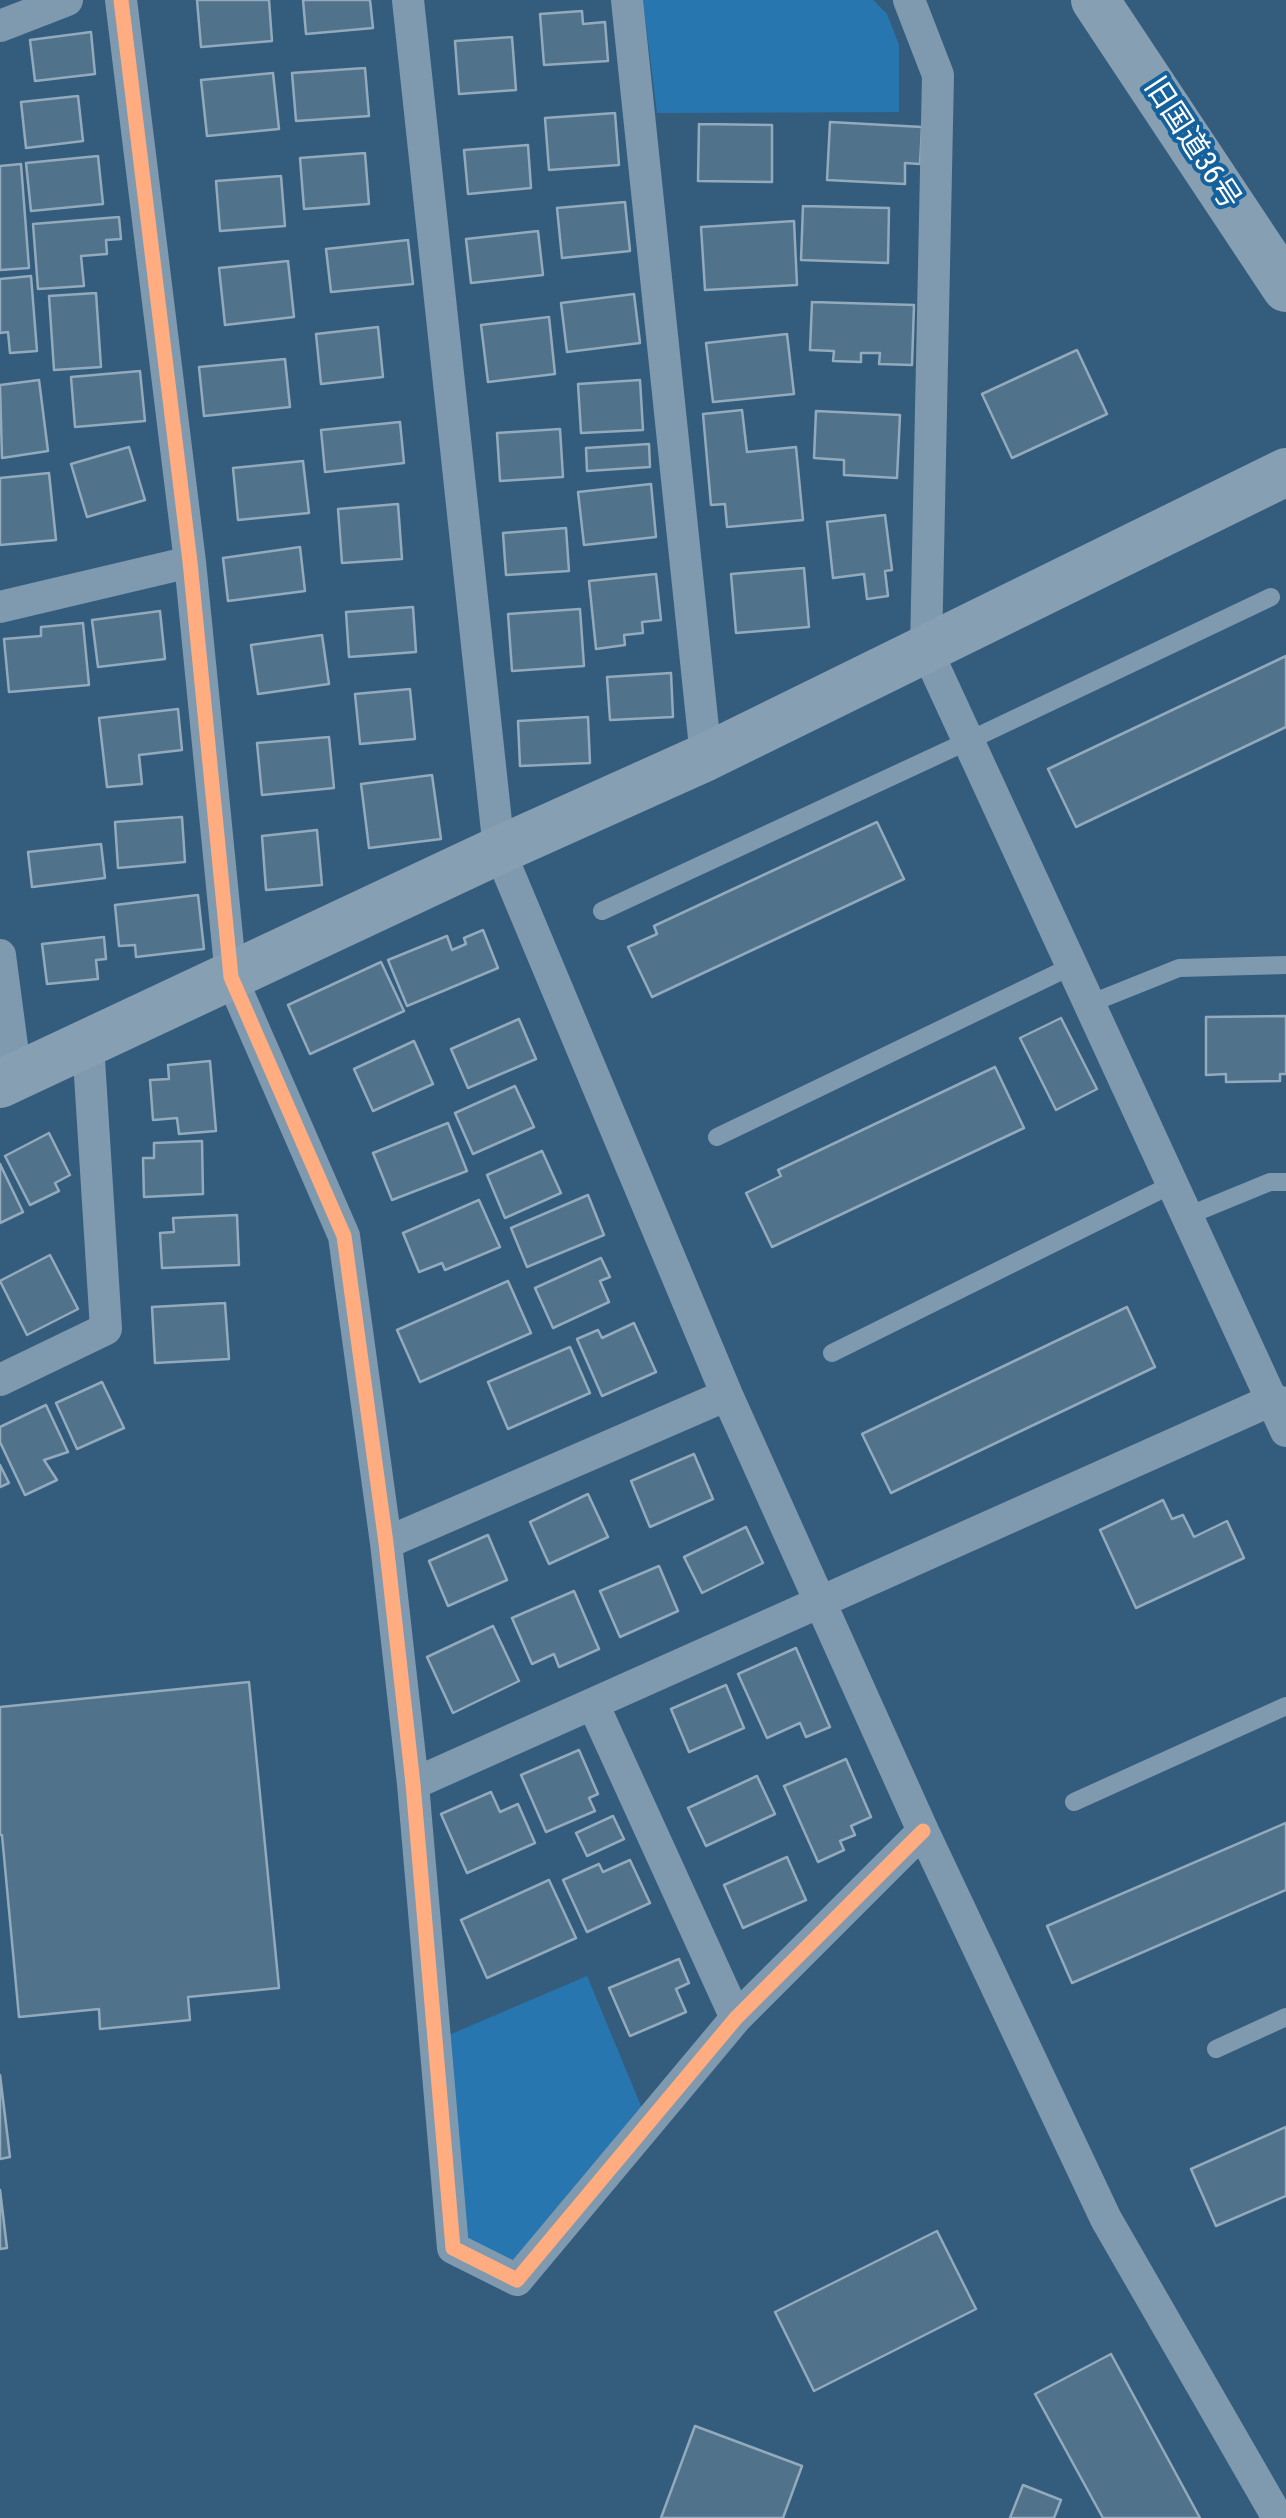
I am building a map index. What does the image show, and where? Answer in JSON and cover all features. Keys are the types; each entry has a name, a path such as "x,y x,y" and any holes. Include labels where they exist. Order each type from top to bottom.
{"street":[{"path":"12,15 67,0"},
{"path":"121,0 190,562 231,976 344,1236 386,1543 413,1784 453,2248 518,2280 736,2018 923,1831"},
{"path":"408,0 500,850 727,1395 923,1831 1106,2219 1278,2518"},
{"path":"627,0 706,757"},
{"path":"908,0 938,75 926,649 1187,1216 1279,1402 1286,1430"},
{"name":"旧国道36号","path":"1096,0 1286,288"},
{"path":"0,954 8,1080 706,757 1286,472"},
{"path":"0,607 190,562"},
{"path":"0,1380 106,1329 88,1044"},
{"path":"386,1543 727,1395"},
{"path":"413,1784 1279,1402"},
{"path":"592,1704 736,2018"}],"lane":[{"path":"602,910 1272,597"},
{"path":"1089,1004 1179,968 1286,965"},
{"path":"717,1136 1072,966"},
{"path":"1187,1216 1270,1182 1286,1182"},
{"path":"832,1352 1172,1184"},
{"path":"1074,1802 1286,1706"},
{"path":"1216,2048 1286,2017"}],"shaded area":[{"path":"643,0 873,0 887,14 899,45 899,112 657,113"},
{"path":"587,1976 648,2123 517,2280 453,2248 435,2041"}],"building":[{"path":"197,0 269,0 272,41 201,47"},
{"path":"303,0 370,0 373,28 306,34"},
{"path":"582,11 583,24 605,22 608,61 544,65 540,14"},
{"path":"91,32 95,74 35,81 30,40"},
{"path":"512,37 516,90 459,94 455,41"},
{"path":"365,68 369,116 296,121 292,73"},
{"path":"273,73 279,129 207,136 201,80"},
{"path":"78,96 83,141 26,148 21,102"},
{"path":"615,113 619,165 549,170 545,118"},
{"path":"830,122 922,127 920,164 905,163 905,184 827,180"},
{"path":"699,124 772,125 772,182 698,181"},
{"path":"528,145 531,188 468,194 464,150"},
{"path":"365,153 369,204 304,209 300,158"},
{"path":"98,156 103,204 31,211 26,163"},
{"path":"21,164 29,268 0,270 0,166"},
{"path":"281,176 285,226 220,231 216,181"},
{"path":"625,202 630,251 562,258 557,208"},
{"path":"803,206 889,208 888,263 801,260"},
{"path":"119,217 121,239 106,240 107,254 81,256 84,286 38,289 33,224"},
{"path":"794,221 797,285 705,290 701,227"},
{"path":"538,231 543,275 471,283 466,239"},
{"path":"408,240 413,284 331,292 326,249"},
{"path":"288,261 294,317 225,325 219,268"},
{"path":"31,276 37,351 10,353 8,332 0,333 0,279"},
{"path":"96,293 101,367 54,370 49,296"},
{"path":"634,294 640,343 567,352 561,303"},
{"path":"812,302 914,305 912,365 879,364 880,353 861,353 861,362 833,361 834,351 810,350"},
{"path":"549,317 555,374 488,382 481,325"},
{"path":"378,327 383,377 321,384 316,334"},
{"path":"787,334 794,394 713,402 706,343"},
{"path":"1077,350 1107,414 1012,458 982,394"},
{"path":"285,359 290,407 204,416 199,367"},
{"path":"140,371 145,421 75,427 71,377"},
{"path":"39,380 48,451 2,458 0,385"},
{"path":"640,380 643,430 581,433 578,384"},
{"path":"742,410 747,452 796,447 803,520 727,527 725,504 711,505 703,414"},
{"path":"816,411 900,415 897,478 844,475 844,460 814,458"},
{"path":"400,422 404,463 325,472 321,430"},
{"path":"560,429 563,477 500,481 497,433"},
{"path":"649,444 650,467 587,471 586,448"},
{"path":"129,447 145,500 87,517 71,464"},
{"path":"303,461 309,513 238,520 233,468"},
{"path":"49,473 56,540 0,545 0,478"},
{"path":"651,484 656,537 584,545 578,492"},
{"path":"398,504 402,559 342,563 338,509"},
{"path":"885,515 892,570 885,571 888,596 867,599 864,574 833,578 827,522"},
{"path":"566,528 569,571 506,575 503,533"},
{"path":"300,547 305,591 228,601 223,558"},
{"path":"804,568 809,627 736,633 731,574"},
{"path":"656,574 661,620 642,622 643,633 624,635 625,645 596,649 589,581"},
{"path":"413,607 416,652 349,657 346,612"},
{"path":"580,609 584,666 512,671 508,614"},
{"path":"160,611 165,659 98,667 92,620"},
{"path":"83,623 89,685 9,692 4,639 41,636 41,627"},
{"path":"322,635 329,684 258,694 251,645"},
{"path":"1286,656 1286,727 1076,827 1048,769"},
{"path":"671,673 673,717 610,720 607,677"},
{"path":"410,689 415,739 360,744 355,694"},
{"path":"178,709 182,750 139,755 142,784 107,787 99,718"},
{"path":"588,717 590,763 520,766 518,721"},
{"path":"329,737 334,788 262,795 257,743"},
{"path":"432,775 441,839 369,848 361,784"},
{"path":"182,817 185,862 118,868 115,822"},
{"path":"877,822 904,879 652,997 628,947 657,934 654,926"},
{"path":"317,830 322,885 266,890 262,836"},
{"path":"101,844 105,878 32,887 28,852"},
{"path":"198,895 204,949 136,957 135,945 119,946 115,905"},
{"path":"483,930 498,968 407,1006 388,960 447,936 452,950 466,944 464,938"},
{"path":"104,937 106,959 96,960 98,979 47,984 42,944"},
{"path":"381,962 404,1011 310,1054 288,1005"},
{"path":"1286,1016 1286,1074 1280,1074 1280,1081 1226,1082 1226,1074 1206,1075 1206,1017"},
{"path":"1061,1018 1097,1089 1056,1110 1020,1038"},
{"path":"519,1019 536,1059 468,1088 451,1049"},
{"path":"414,1041 433,1084 373,1111 354,1069"},
{"path":"210,1061 216,1131 179,1134 177,1118 153,1120 150,1080 169,1079 168,1065"},
{"path":"995,1067 1024,1128 772,1247 746,1193 781,1176 778,1170"},
{"path":"515,1086 534,1127 473,1154 455,1113"},
{"path":"448,1123 467,1171 392,1200 373,1153"},
{"path":"49,1133 70,1175 55,1183 59,1191 30,1205 5,1156"},
{"path":"202,1141 203,1194 144,1197 143,1158 154,1158 154,1143"},
{"path":"542,1151 561,1193 505,1218 487,1175"},
{"path":"0,1164 23,1212 0,1223"},
{"path":"588,1195 604,1235 527,1267 511,1228"},
{"path":"479,1200 500,1247 445,1270 442,1263 419,1272 403,1233"},
{"path":"237,1215 239,1265 162,1268 160,1233 174,1232 173,1218"},
{"path":"50,1255 78,1309 27,1335 0,1281"},
{"path":"601,1258 610,1277 600,1281 609,1302 553,1328 535,1288"},
{"path":"508,1281 531,1333 420,1382 397,1330"},
{"path":"225,1303 229,1359 155,1363 152,1307"},
{"path":"1127,1307 1155,1367 891,1493 862,1434"},
{"path":"634,1323 656,1372 602,1396 577,1339 598,1330 602,1338"},
{"path":"570,1347 590,1393 508,1429 488,1382"},
{"path":"102,1382 124,1428 77,1449 56,1403"},
{"path":"46,1405 68,1452 44,1460 57,1480 25,1495 0,1442 0,1427"},
{"path":"694,1454 713,1499 650,1527 631,1481"},
{"path":"0,1465 9,1483 0,1487"},
{"path":"588,1494 608,1537 549,1564 530,1522"},
{"path":"1163,1500 1172,1519 1183,1515 1194,1537 1227,1521 1244,1558 1136,1608 1100,1530"},
{"path":"746,1527 763,1563 702,1593 684,1557"},
{"path":"488,1535 507,1580 448,1606 429,1561"},
{"path":"659,1566 678,1611 620,1637 600,1591"},
{"path":"574,1591 599,1649 559,1667 554,1654 532,1664 512,1618"},
{"path":"493,1626 519,1681 453,1713 427,1657"},
{"path":"796,1648 830,1727 806,1737 800,1723 767,1738 738,1674"},
{"path":"249,1682 279,1988 188,1997 190,2020 100,2029 99,2009 19,2017 0,1835 0,1707"},
{"path":"726,1685 744,1728 689,1752 671,1709"},
{"path":"579,1750 598,1794 589,1798 595,1811 546,1832 521,1775"},
{"path":"846,1759 871,1817 851,1826 855,1835 840,1841 844,1850 818,1862 784,1786"},
{"path":"757,1776 775,1814 706,1846 688,1808"},
{"path":"491,1792 500,1812 518,1804 535,1843 467,1873 441,1814"},
{"path":"613,1816 624,1839 587,1856 576,1833"},
{"path":"1286,1823 1286,1890 1072,1983 1047,1926"},
{"path":"787,1857 806,1900 743,1928 724,1885"},
{"path":"630,1860 650,1903 587,1932 563,1880 599,1864 603,1872"},
{"path":"549,1880 576,1938 487,1978 461,1920"},
{"path":"679,1959 689,1983 676,1989 686,2012 630,2036 609,1988"},
{"path":"0,2075 10,2157 0,2159"},
{"path":"1286,2127 1286,2196 1216,2226 1191,2169"},
{"path":"0,2190 7,2248 0,2249"},
{"path":"937,2231 976,2309 814,2391 775,2312"},
{"path":"1111,2354 1200,2518 1103,2518 1035,2394"},
{"path":"695,2426 802,2466 783,2518 661,2518"},
{"path":"1023,2485 1061,2500 1054,2518 1010,2518"}],"cycle path":[{"path":"121,0 190,562 231,977 344,1236 386,1543 413,1784 453,2248 517,2280 736,2018 923,1831"}]}
